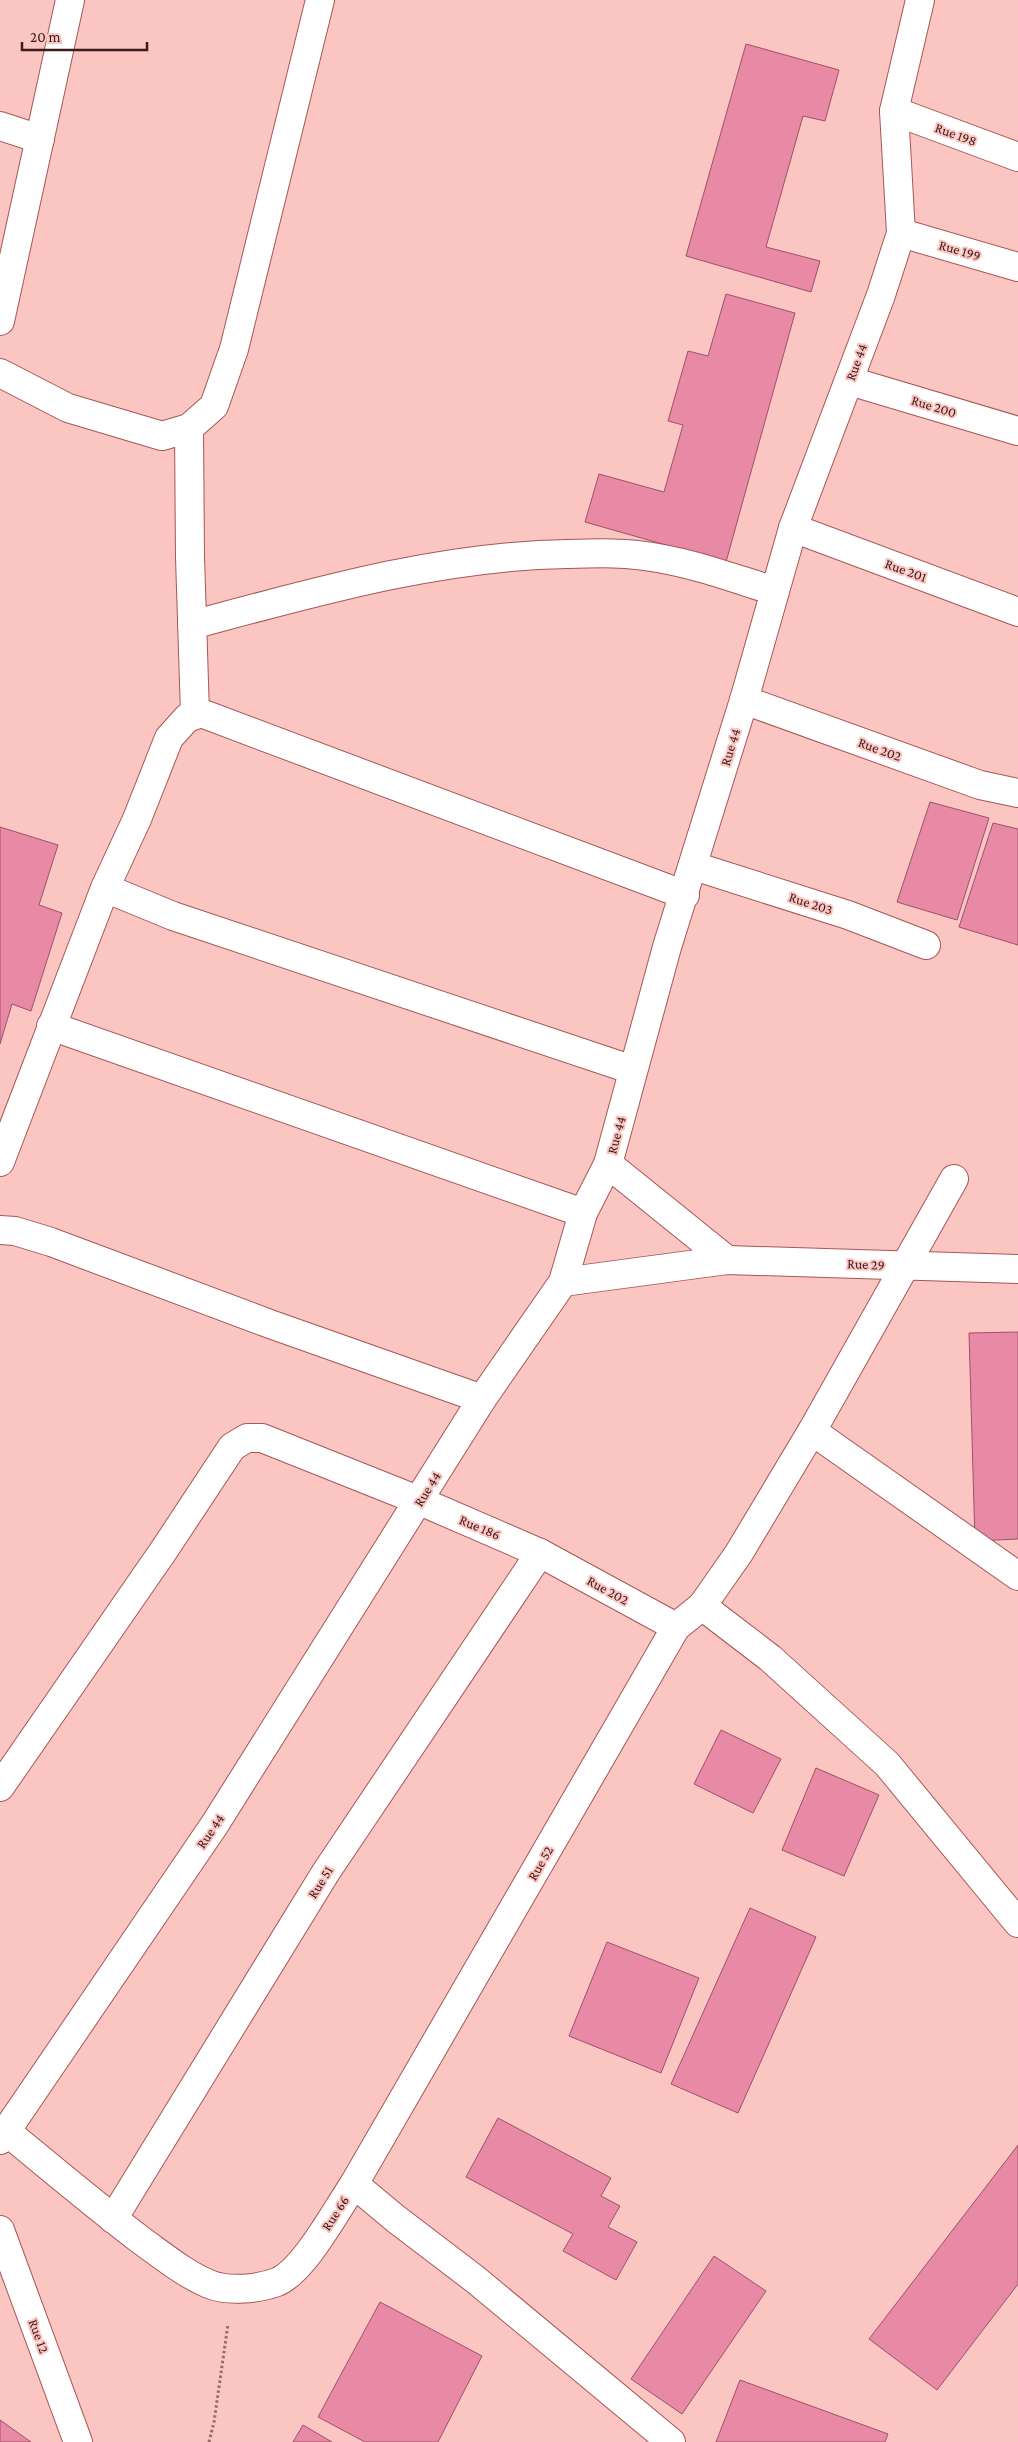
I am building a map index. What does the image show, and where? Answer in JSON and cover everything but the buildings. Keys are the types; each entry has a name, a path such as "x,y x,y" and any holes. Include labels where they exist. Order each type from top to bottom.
{"street":[{"path":"0,321 70,0"},
{"path":"0,373 68,408 162,436 189,428 214,406 234,349 320,0"},
{"name":"Rue 44","path":"3,2135 215,1824 420,1501 482,1398 563,1282 583,1212 608,1164 667,948 744,700 793,528 850,381 901,233 894,111 920,0"},
{"name":"Rue 198","path":"894,111 1018,157"},
{"path":"0,126 40,139"},
{"name":"Rue 199","path":"901,233 1018,267"},
{"name":"Rue 200","path":"850,381 1018,431"},
{"path":"189,428 195,714"},
{"name":"Rue 201","path":"793,528 1018,612"},
{"path":"192,625 389,575 472,560 545,554 613,553 658,558 775,591"},
{"name":"Rue 202","path":"744,700 980,785 1018,793"},
{"path":"0,1162 105,888 169,738 187,718 195,714 207,714 685,895"},
{"name":"Rue 203","path":"694,866 848,915 926,945"},
{"path":"105,888 173,916 633,1070"},
{"path":"51,1026 583,1212"},
{"path":"608,1164 727,1260"},
{"path":"906,1265 954,1178"},
{"path":"0,1230 15,1231 51,1242 279,1328 482,1398"},
{"name":"Rue 29","path":"563,1282 727,1260 1018,1269"},
{"name":"Rue 52","path":"354,2184 676,1628 702,1606 739,1553 812,1431 906,1265"},
{"path":"812,1431 1018,1576"},
{"name":"Rue 186","path":"0,1787 164,1550 232,1447 246,1438 262,1438 420,1501 540,1553"},
{"name":"Rue 202","path":"540,1553 676,1628"},
{"name":"Rue 51","path":"113,2219 326,1872 540,1553"},
{"path":"702,1606 770,1658 886,1764 1018,1922"},
{"name":"Rue 66","path":"3,2135 113,2219 186,2270 210,2285 233,2289 277,2282 290,2274 302,2260 354,2184 476,2280 671,2442"},
{"name":"Rue 12","path":"0,2230 78,2442"}],"path":[{"path":"209,2442 214,2422 233,2289"}]}
